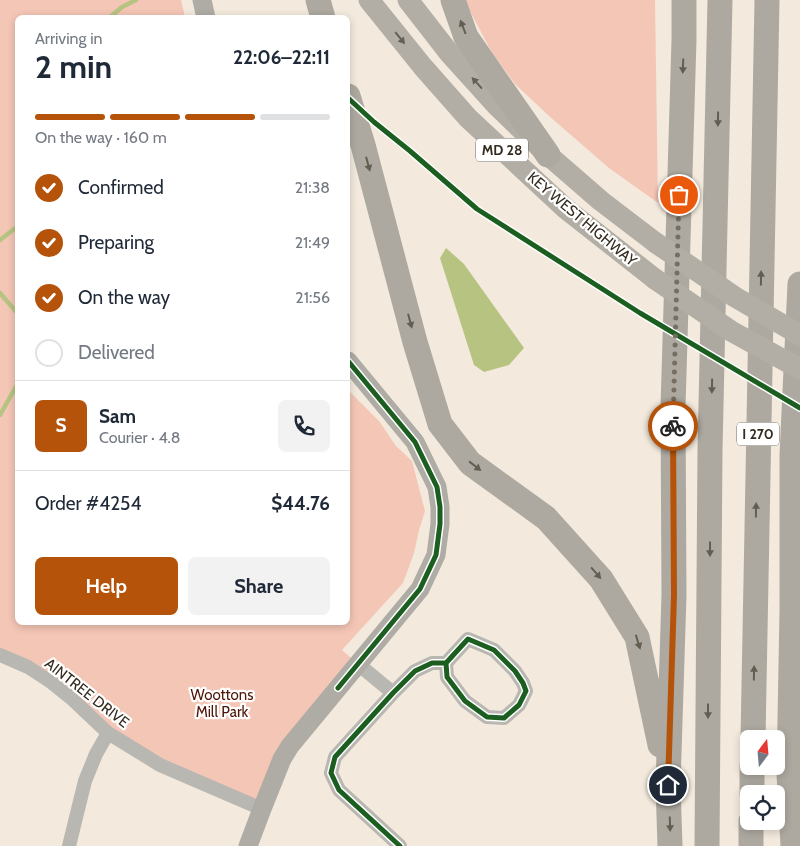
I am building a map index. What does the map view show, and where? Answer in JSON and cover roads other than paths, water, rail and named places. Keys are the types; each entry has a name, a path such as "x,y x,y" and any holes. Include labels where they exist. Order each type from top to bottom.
{"highway":[{"path":"318,0 322,15"},
{"path":"452,0 466,37 548,155"},
{"path":"675,0 684,40"},
{"path":"670,846 668,785 674,595 673,407 684,0"},
{"path":"707,846 710,450 720,0"},
{"name":"I 270","path":"753,730 767,0"},
{"path":"764,130 777,0"},
{"path":"350,103 415,342 440,424 470,463 546,518 601,579 619,607 637,637 668,785"},
{"name":"I 270","path":"793,846 789,774 792,455 800,320 800,284"},
{"path":"794,417 800,462"},
{"path":"751,830 751,846"}],"main road":[{"name":"KEY WEST HIGHWAY","path":"369,0 423,67 468,118 566,209 655,280 731,331 800,369"},
{"name":"MD 28","path":"408,0 450,54 498,106 548,155 601,201 656,243 735,297 800,320"}],"street":[{"path":"202,0 205,15"},
{"path":"248,846 282,759 290,746 420,589 436,555 440,524 437,487 415,442 350,362"},
{"path":"400,846 339,790 331,773 335,757 415,671 432,663 446,663 468,639 494,650 514,671 523,683 526,692 520,705 504,718 487,717 465,702 447,678 446,663"},
{"name":"AINTREE DRIVE","path":"0,655 28,667 51,682 108,733 160,765 262,809"},
{"path":"358,664 393,693"},
{"path":"69,846 85,781 96,754 108,733"}],"waterway":[{"path":"113,15 122,7 136,0"},
{"path":"0,240 15,228"},
{"path":"0,293 15,310"},
{"path":"0,415 15,388"}],"park label":[{"name":"Woottons Mill Park","path":"222,704"}]}
